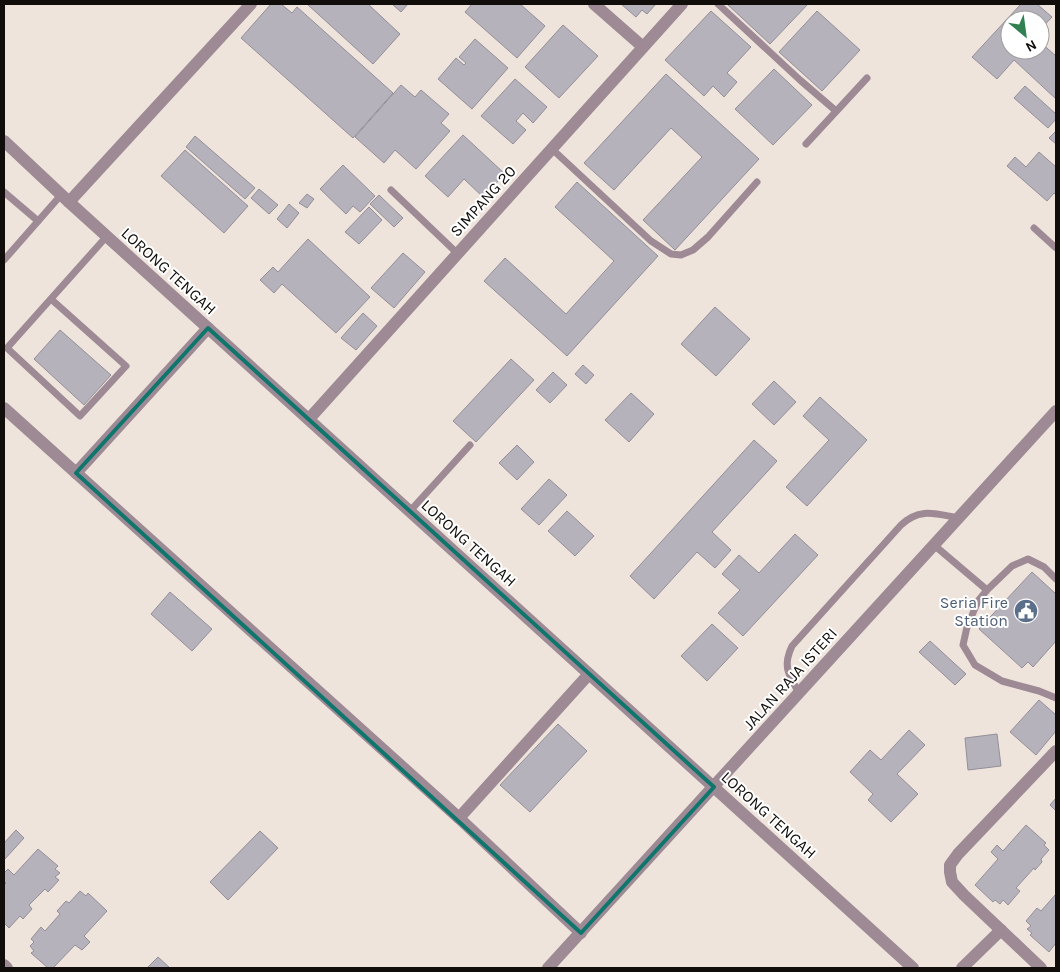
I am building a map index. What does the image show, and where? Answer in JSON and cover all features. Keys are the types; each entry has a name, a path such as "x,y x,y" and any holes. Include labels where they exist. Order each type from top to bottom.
{"street":[{"path":"65,198 251,4"},
{"path":"594,4 643,47"},
{"name":"SIMPANG 20","path":"309,419 682,4"},
{"name":"LORONG TENGAH","path":"4,141 913,968"},
{"path":"76,473 208,328"},
{"path":"4,408 459,818 581,932"},
{"name":"JALAN RAJA ISTERI","path":"548,968 1056,411"},
{"path":"459,818 589,674"},
{"path":"1041,968 952,882 950,864 1056,751"},
{"path":"962,968 1000,930"},
{"path":"4,965 8,968"}],"lane":[{"path":"718,4 836,111"},
{"path":"806,144 867,78"},
{"path":"552,149 651,241 671,254 681,255 693,250 708,237 757,182"},
{"path":"391,190 458,254"},
{"path":"4,192 38,221"},
{"path":"4,260 38,221 65,198"},
{"path":"1034,228 1056,248"},
{"path":"51,299 126,366 80,416 7,348 107,236"},
{"path":"410,511 470,445"},
{"path":"799,693 788,672 786,663 792,646 901,525 908,518 927,512 960,518"},
{"path":"934,546 987,590"},
{"path":"1055,696 1002,681 975,665 963,645 967,626 978,601 1012,566 1028,559 1044,567 1056,579"}],"highlighted area":[{"path":"208,328 714,787 581,933 76,473"}],"building":[{"path":"271,4 281,4 292,13 297,7 393,93 353,138 241,38"},
{"path":"307,4 368,4 400,34 373,64"},
{"path":"392,4 408,4 401,12"},
{"path":"472,4 520,4 545,26 517,58 465,12"},
{"path":"621,4 656,4 647,14 642,10 636,17"},
{"path":"727,4 808,4 770,44"},
{"path":"1021,4 1037,4 1044,10 1015,10"},
{"path":"711,11 751,47 727,73 737,82 724,97 713,86 704,96 665,60"},
{"path":"817,11 860,50 822,91 779,52"},
{"path":"563,25 598,56 559,98 525,67"},
{"path":"1000,27 1000,60 1014,60 997,79 972,57"},
{"path":"475,39 508,68 472,109 438,79 456,58 464,65 466,63 459,57"},
{"path":"1050,51 1056,56 1056,99 1014,60 1050,60"},
{"path":"774,69 812,105 773,145 735,109"},
{"path":"666,74 759,159 675,250 643,220 702,157 671,128 614,190 584,163"},
{"path":"515,79 547,107 533,123 523,113 516,121 526,130 513,144 481,116"},
{"path":"401,85 415,97 421,90 449,114 441,123 450,131 416,169 395,150 384,163 355,137"},
{"path":"1025,86 1056,114 1056,119 1048,128 1014,98"},
{"path":"1056,131 1056,144 1049,138"},
{"path":"463,135 505,174 483,197 464,179 448,197 425,176"},
{"path":"195,136 255,188 245,199 186,147"},
{"path":"185,150 248,206 224,233 161,176"},
{"path":"1039,152 1056,167 1056,195 1054,193 1047,201 1007,166 1015,157 1026,167"},
{"path":"343,165 375,196 360,212 353,206 346,214 320,189"},
{"path":"577,182 658,256 567,356 484,281 505,258 566,314 614,261 555,207"},
{"path":"259,189 278,205 269,214 251,198"},
{"path":"307,194 314,199 307,208 299,203"},
{"path":"379,195 403,218 394,227 370,204"},
{"path":"289,204 299,213 287,228 277,219"},
{"path":"369,207 382,220 359,244 345,232"},
{"path":"308,239 370,297 336,333 282,284 274,293 260,280 273,267 278,272"},
{"path":"403,253 425,272 394,308 371,288"},
{"path":"715,307 750,339 716,376 681,344"},
{"path":"363,313 377,326 356,350 341,338"},
{"path":"60,330 111,375 84,405 34,359"},
{"path":"511,359 534,380 476,442 453,421"},
{"path":"583,365 594,375 586,384 575,374"},
{"path":"553,372 567,385 550,403 536,390"},
{"path":"774,381 796,402 774,425 752,404"},
{"path":"631,393 654,414 629,442 605,420"},
{"path":"820,397 867,440 807,506 786,487 829,440 803,416"},
{"path":"754,440 777,461 712,532 731,550 715,568 697,552 654,599 630,576"},
{"path":"517,445 534,462 517,480 499,463"},
{"path":"549,479 567,495 539,525 521,509"},
{"path":"567,511 594,536 575,556 548,531"},
{"path":"795,534 818,555 743,636 718,613 740,590 722,574 739,555 759,573"},
{"name":"Seria Fire Station","path":"1032,572 1056,594 1056,641 1033,667 1028,662 1022,668 979,629"},
{"path":"170,592 212,629 192,651 151,614"},
{"path":"712,624 738,648 707,681 681,656"},
{"path":"930,641 966,674 955,685 919,652"},
{"path":"1039,700 1056,715 1056,731 1036,755 1010,732"},
{"path":"558,724 587,751 530,812 500,785"},
{"path":"909,730 925,745 897,774 918,794 891,822 868,800 873,794 850,772 870,750 881,760"},
{"path":"997,734 1001,766 968,770 965,738"},
{"path":"1056,798 1056,811 1050,805"},
{"path":"1026,825 1046,843 1044,845 1049,850 1041,859 1042,862 1016,888 1020,891 1008,905 1003,900 1000,904 995,900 993,902 975,885 998,859 991,852 997,845 1003,851"},
{"path":"16,830 24,838 4,860 4,843"},
{"path":"260,831 278,848 228,900 210,882"},
{"path":"38,849 58,866 55,869 60,873 55,877 59,880 48,892 45,889 29,905 32,909 23,919 20,916 9,928 4,923 4,885 6,883 4,881 4,873 8,869 14,875"},
{"path":"80,891 86,896 88,893 107,911 84,936 90,942 82,950 75,945 53,968 48,968 31,953 34,951 30,946 34,942 31,939 41,927 45,931 60,914 57,911 66,901 69,903"},
{"path":"1056,894 1056,943 1049,952 1030,935 1032,933 1027,929 1031,926 1026,921 1037,908 1041,911"},
{"path":"158,957 170,968 147,968"}],"place":[{"name":"Seria Fire Station","path":"1026,611"}]}
